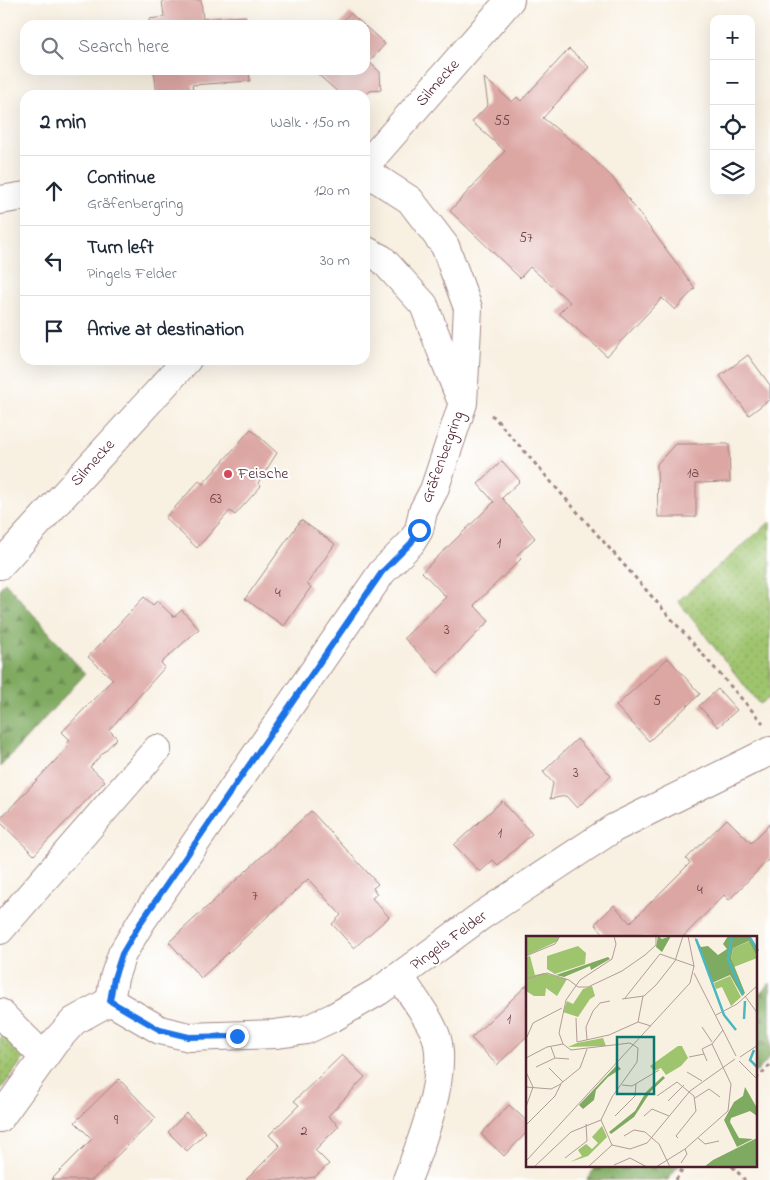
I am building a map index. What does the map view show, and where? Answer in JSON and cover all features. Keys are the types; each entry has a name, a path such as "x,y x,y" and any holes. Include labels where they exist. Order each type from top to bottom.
{"street":[{"name":"Silmecke","path":"370,160 510,0"},
{"name":"Gräfenbergring","path":"110,1001 114,978 122,954 141,922 382,572 411,543 419,530 423,512 434,490 463,403 468,308 445,246 410,200 370,174"},
{"path":"0,200 20,197"},
{"name":"Gräfenbergring","path":"370,253 382,259 424,305 463,403"},
{"name":"Silmecke","path":"0,565 181,365"},
{"path":"0,930 157,749"},
{"name":"Pingels Felder","path":"110,1001 160,1030 189,1037 275,1034 306,1030 334,1017 379,991 481,916 614,828 770,751"},
{"path":"400,977 424,1012 437,1039 440,1066 424,1134 407,1180"},
{"path":"0,1118 44,1057 74,1020 110,1001"},
{"path":"1,1015 44,1057"}],"path":[{"path":"463,403 494,417 763,723"},
{"path":"758,1078 770,1065"},
{"path":"676,1180 683,1168"},
{"path":"734,1168 745,1180"}],"green space":[{"path":"770,522 770,697 759,704 678,601"},
{"path":"5,582 85,674 0,767 0,588"},
{"path":"770,983 770,1057 758,1071 758,994"},
{"path":"3,1035 25,1056 0,1091 0,1038"},
{"path":"594,1168 677,1168 668,1180 587,1180"}],"building":[{"path":"162,0 201,0 203,19 246,16 246,20 149,20 164,17"},
{"path":"350,13 358,20 344,20"},
{"path":"370,30 385,44 370,61"},
{"path":"569,49 589,67 543,118 589,155 612,177 695,288 675,310 662,298 607,356 559,313 570,302 530,267 520,278 450,211 505,151 472,122 488,105 484,78 512,102 517,97 521,101"},
{"path":"370,63 380,72 381,90 335,90 319,75 370,75"},
{"path":"155,75 249,75 250,81 192,85 193,90 156,90"},
{"path":"748,355 770,385 770,399 749,415 720,376"},
{"path":"251,429 277,453 258,483 261,486 235,515 230,511 197,548 165,518 199,481 203,484"},
{"path":"675,444 729,444 730,482 696,483 696,517 658,517 657,464"},
{"path":"502,461 520,481 502,498 535,538 517,555 521,559 474,605 489,621 438,673 404,638 446,597 422,572 494,502 478,484"},
{"path":"301,520 335,544 307,584 311,587 284,626 245,599"},
{"path":"144,597 153,605 157,601 174,617 182,610 199,629 161,663 165,667 109,730 117,738 90,767 105,781 34,855 0,822 0,819 68,747 66,745 70,740 62,732 113,679 88,657"},
{"path":"668,658 700,694 649,741 616,706"},
{"path":"718,689 737,710 718,727 699,706"},
{"path":"577,739 611,776 577,808 566,796 550,799 553,783 543,772"},
{"path":"502,801 532,834 498,865 493,860 480,872 454,845"},
{"path":"311,811 378,884 373,888 377,894 372,898 389,917 354,948 332,924 341,915 308,879 201,978 169,942"},
{"path":"727,819 751,843 770,824 770,858 729,900 724,895 684,936 606,936 595,924 614,905 630,923 690,863 686,859"},
{"path":"526,986 526,1037 497,1065 471,1038"},
{"path":"342,1055 365,1077 328,1116 339,1126 315,1150 329,1164 315,1177 291,1180 246,1180 280,1146 269,1135 299,1105 294,1101"},
{"path":"119,1079 156,1118 92,1180 51,1180 92,1139 75,1122"},
{"path":"509,1105 526,1120 526,1133 504,1156 481,1134"},
{"path":"186,1113 206,1132 187,1151 168,1132"}],"place":[{"name":"Feische","path":"228,474"}],"route":[{"path":"237,1036 189,1037 160,1030 110,1001 114,978 122,954 141,922 382,572 399,557 419,530"}]}
